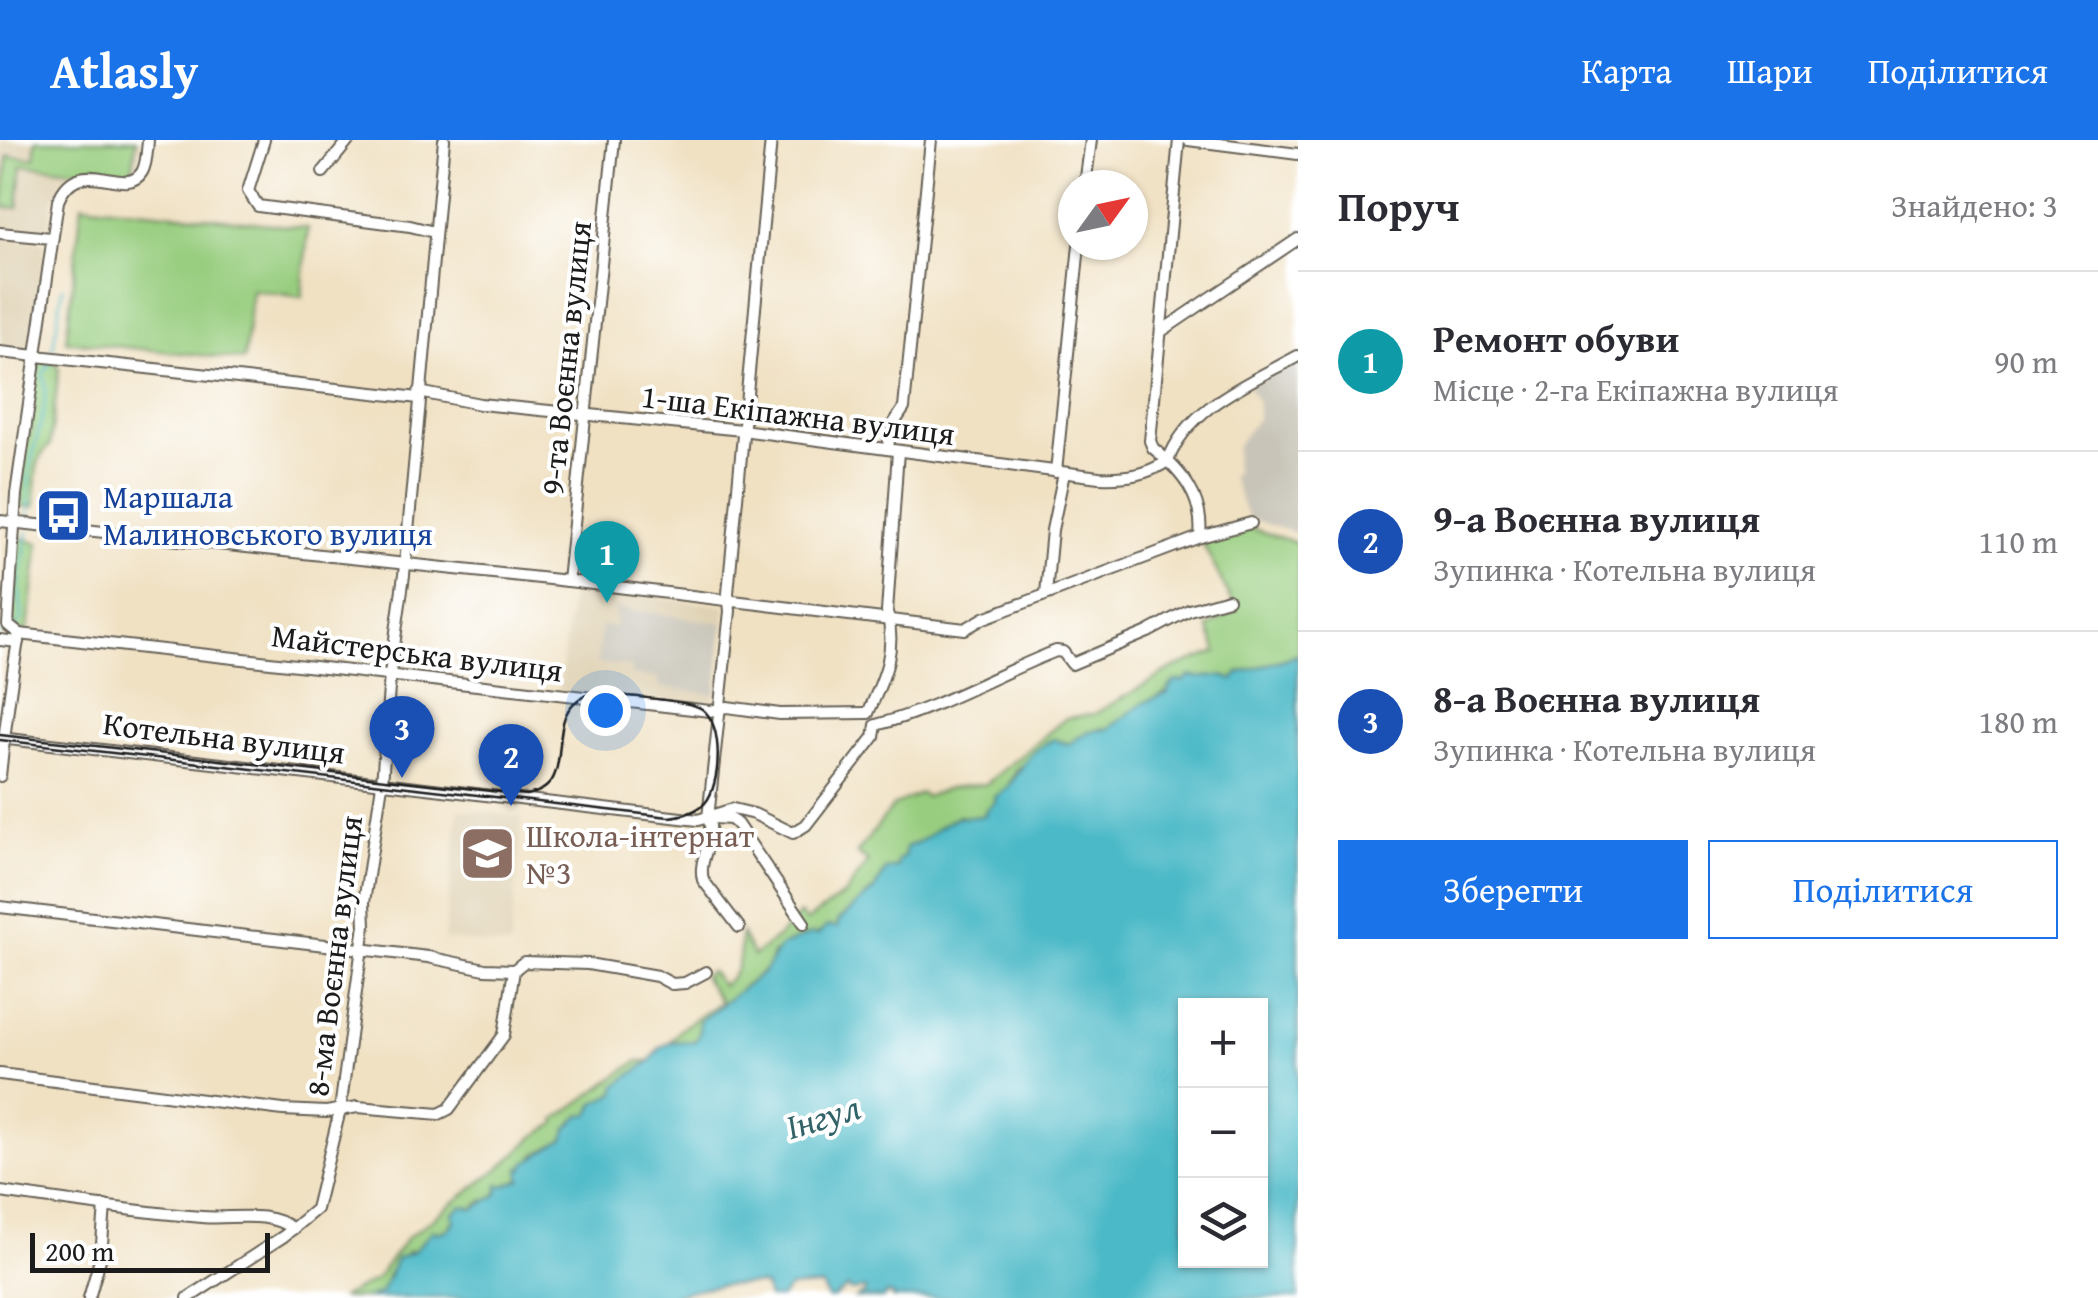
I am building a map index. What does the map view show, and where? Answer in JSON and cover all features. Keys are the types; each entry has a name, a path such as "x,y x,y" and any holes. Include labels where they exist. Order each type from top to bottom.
{"street":[{"path":"0,776 18,638 4,625 16,494 58,201 76,178 86,175 128,181 143,172 148,140"},
{"path":"264,140 248,191 258,206 434,232"},
{"path":"323,172 349,140"},
{"name":"8-ма Воєнна вулиця","path":"188,1298 316,1209 340,1110 382,782 444,140"},
{"name":"9-та Воєнна вулиця","path":"568,580 614,140"},
{"path":"739,927 703,880 702,864 712,828 708,818 717,709 771,140"},
{"path":"930,140 904,408 894,423 889,620 892,636 890,660 868,713 876,726 962,696 995,675 1056,651 1063,652 1072,664 1189,610 1228,598"},
{"path":"1087,170 1090,140"},
{"path":"1179,140 1150,442 1188,484 1202,514 1200,536"},
{"path":"1188,140 1298,154"},
{"path":"0,233 52,238"},
{"path":"1163,330 1298,239"},
{"path":"1046,594 1078,260"},
{"name":"1-ша Екіпажна вулиця","path":"0,352 742,430 1060,473 1121,478 1152,471 1168,460"},
{"path":"1168,460 1173,445 1210,406 1298,356"},
{"path":"0,522 568,580 964,629 1200,536 1251,523"},
{"name":"Майстерська вулиця","path":"0,640 18,638 390,674 570,698 584,696 780,714 868,713"},
{"name":"Котельна вулиця","path":"3,738 708,818 732,809 754,814 793,834 806,825 874,737 876,726"},
{"path":"708,818 731,819 737,824 804,923"},
{"path":"0,907 514,970"},
{"path":"0,1074 283,1110 358,1107 439,1114 448,1108 504,1035 514,970 524,962 588,964 650,975 672,984 685,983 706,972"},
{"path":"0,1192 202,1218 249,1216 284,1222 292,1229"},
{"path":"89,1298 101,1256 105,1206"}],"shaded area":[{"path":"0,140 144,140 139,170 128,178 84,172 67,179 53,200 49,227 41,231 0,228"},
{"path":"0,237 41,241 45,246 33,351 0,349"},
{"path":"1298,358 1298,534 1248,518 1231,476 1235,473 1236,446 1257,419 1258,402 1248,386"},
{"path":"579,588 726,606 713,706 563,693 559,688 571,595"},
{"path":"615,608 723,623 716,694 659,687 660,678 631,675 632,667 597,663 601,626 616,627"},
{"name":"Школа-інтернат №3","path":"459,809 522,817 510,947 444,939"}],"green space":[{"path":"36,140 136,140 132,175 22,165 18,208 3,207 8,156 34,158"},
{"path":"82,204 308,228 302,297 252,290 244,360 66,341"},
{"path":"37,361 54,361 59,369 50,446 38,465 35,507 19,506 24,444 32,428 28,419"},
{"path":"1246,527 1298,543 1298,655 1239,673 1233,680 1217,677 1184,683 1107,729 1068,744 1062,741 1017,769 1005,792 985,815 957,816 926,843 910,845 898,867 886,870 874,890 838,921 838,927 790,942 773,954 769,967 742,988 695,1041 670,1042 682,1028 720,1002 703,976 710,971 722,985 733,975 741,933 753,956 800,914 806,921 845,894 868,862 857,853 893,806 921,793 925,797 949,788 986,784 1066,718 1094,714 1174,668 1217,652 1208,627 1236,610 1203,544 1207,539"},
{"path":"19,538 39,543 28,630 19,632 11,621"},
{"path":"638,1061 650,1061 590,1114 575,1121 564,1140 535,1155 521,1179 504,1186 487,1203 484,1200 473,1209 461,1210 447,1230 432,1234 414,1251 408,1251 388,1275 381,1294 340,1298 375,1280 407,1238 506,1163 535,1136 557,1123 556,1119"}],"water":[{"name":"Інгул","path":"1298,655 1298,1298 893,1298 886,1294 885,1298 856,1298 865,1289 850,1291 848,1287 834,1298 827,1298 822,1286 789,1288 781,1298 768,1298 764,1285 752,1284 702,1288 667,1298 367,1298 381,1293 396,1259 414,1251 433,1230 447,1230 455,1221 452,1214 462,1206 474,1209 498,1194 499,1184 504,1186 521,1179 520,1168 524,1169 525,1163 564,1139 567,1129 580,1115 590,1114 595,1103 616,1093 616,1086 650,1061 660,1048 670,1042 695,1041 699,1021 764,972 781,946 818,935 827,926 838,927 838,921 874,890 886,870 898,867 906,847 954,819 985,815 996,801 994,797 1003,792 1032,753 1054,739 1068,744 1089,731 1107,729 1145,702 1168,693 1175,681 1190,676 1233,680 1239,673"}],"waterway":[{"path":"52,353 63,287"},
{"path":"29,516 29,475 45,400 43,374 51,362"},
{"path":"17,626 22,617 19,587 28,532"},
{"path":"0,634 13,631"}],"tram line":[{"path":"0,735 526,795 543,789 553,778 561,733 572,705 587,695 597,695 665,700 702,709 714,727 718,755 714,783 705,803 688,813 669,817 0,740"}],"place":[{"name":"Маршала Малиновського вулиця","path":"64,515"},
{"name":"Ремонт обуви","path":"607,603"},
{"name":"8-а Воєнна вулиця","path":"402,778"},
{"name":"9-а Воєнна вулиця","path":"511,806"},
{"name":"Школа-інтернат №3","path":"487,854"}]}
